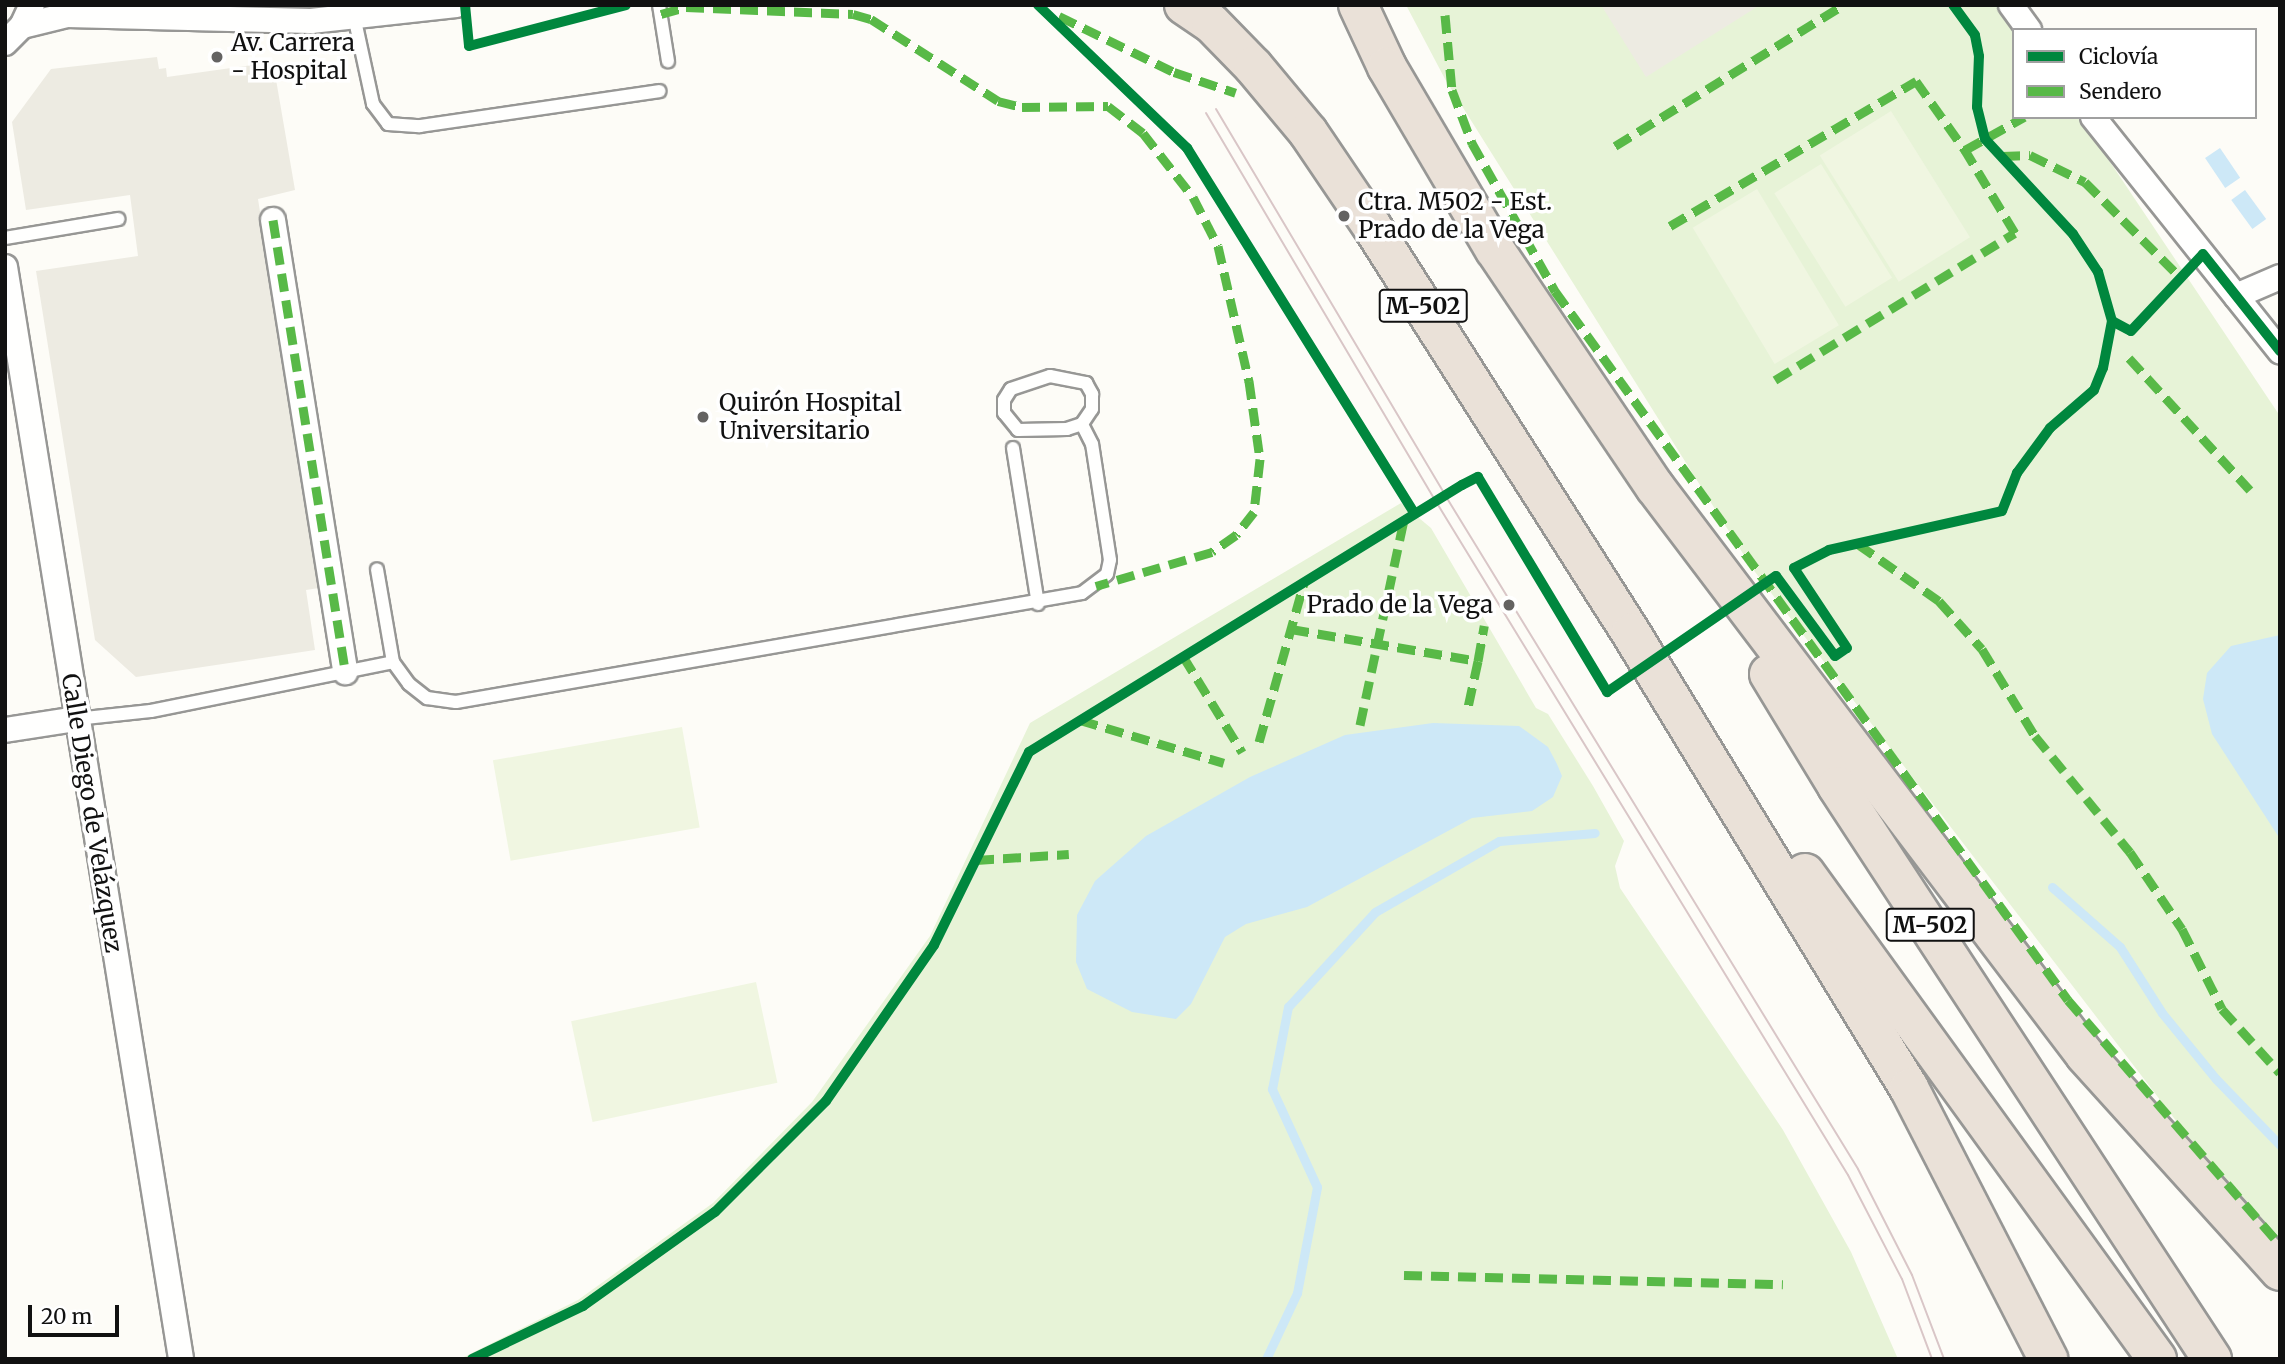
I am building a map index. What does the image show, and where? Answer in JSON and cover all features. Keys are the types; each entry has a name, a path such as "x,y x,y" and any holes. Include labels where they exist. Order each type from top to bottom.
{"highway":[{"name":"M-502","path":"1184,5 1211,23 1254,66 1308,132 1631,633 1909,1088 2048,1359"},
{"name":"M-502","path":"1358,5 1387,68 1496,250 1655,487 1837,786 2212,1359"},
{"name":"M-502","path":"1655,487 2085,1055 2280,1271"},
{"name":"M-502","path":"1631,633 2157,1359"}],"street":[{"path":"20,25 67,15 311,21 456,5"},
{"path":"2011,5 2028,28"},
{"path":"2096,119 2280,351"},
{"path":"273,220 345,672"},
{"name":"Calle Diego de Velázquez","path":"5,267 181,1359"},
{"path":"2236,296 2280,277"},
{"path":"5,730 76,719"}],"lane":[{"path":"659,5 667,61"},
{"path":"354,16 373,104 388,124 421,126 659,91"},
{"path":"5,238 118,219"},
{"path":"1072,377 1086,383 1092,394 1092,409 1082,424 1054,431 1018,430 1004,413 1004,400 1011,389 1027,382 1072,377"},
{"path":"377,569 393,662 409,684 427,698 456,702 1038,604 1083,593 1096,586 1110,567 1092,444 1082,424"},
{"path":"1013,448 1038,604"},
{"path":"76,719 151,711 393,662"}],"green space":[{"path":"1406,5 2006,5 2013,28 2012,119 2081,119 2280,416 2280,1250 2266,1238 1752,568 1445,79"},
{"path":"1891,111 1970,237 1899,282 1820,156"},
{"path":"1821,164 1892,278 1845,307 1774,193"},
{"path":"1757,189 1839,325 1775,364 1693,228"},
{"path":"1401,503 1431,528 1536,708 1548,714 1593,786 1624,841 1615,866 1620,888 1783,1130 1851,1252 1898,1359 460,1359 578,1300 713,1203 812,1102 930,936 1030,723"},
{"path":"682,727 700,827 511,861 493,760"},
{"path":"756,982 777,1083 593,1122 571,1021"}],"shaded area":[{"path":"1601,5 1760,5 1646,77"},
{"path":"157,57 159,69 166,68 167,77 273,62 295,190 258,199 319,588 306,590 315,650 136,677 95,640 36,271 138,256 130,195 26,210 12,122 51,69"}],"water":[{"path":"2220,148 2240,178 2225,188 2205,158"},
{"path":"2245,190 2266,219 2252,229 2231,200"},
{"path":"2280,635 2280,839 2212,734 2203,699 2207,673 2231,646"},
{"path":"1433,723 1519,726 1548,747 1557,764 1562,776 1553,797 1532,811 1472,818 1307,907 1246,924 1225,937 1191,1004 1176,1019 1132,1012 1087,989 1076,962 1077,915 1095,881 1146,836 1250,777 1345,735"}],"waterway":[{"path":"1266,1359 1297,1293 1317,1187 1272,1089 1288,1007 1375,912 1499,841 1595,833"},
{"path":"2052,887 2120,947 2162,1013 2216,1079 2280,1145"}],"tram line":[{"path":"1216,109 1445,495 1858,1169 1912,1275 1944,1359"},
{"path":"1206,113 1435,500 1848,1175 1902,1279 1932,1359"}],"marked path":[{"path":"1615,146 1843,5"},
{"path":"661,14 686,7 853,14 871,19 998,101 1022,107 1108,106 1143,133 1193,197 1218,246 1249,381 1260,459 1254,512 1236,535 1212,552 1096,586"},
{"path":"1445,15 1452,90 1472,143 1555,291 2068,1000 2280,1245"},
{"path":"1059,16 1174,72 1236,93"},
{"path":"1670,226 1916,81 1965,150"},
{"path":"1775,380 2015,233 1965,150 2020,119"},
{"path":"2002,156 2030,155 2085,182 2181,278"},
{"path":"273,220 345,672"},
{"path":"2129,358 2250,490"},
{"path":"1360,725 1404,520"},
{"path":"1858,544 1939,601 1982,649 2035,736 2130,852 2182,929 2222,1009 2280,1073"},
{"path":"1259,742 1304,583"},
{"path":"1478,661 1484,626"},
{"path":"1291,629 1478,661 1467,712"},
{"path":"1183,656 1242,752"},
{"path":"1080,720 1224,763"},
{"path":"976,860 1069,854"},
{"path":"1404,1275 1783,1284"}],"cycle path":[{"path":"465,5 469,46 626,5"},
{"path":"1038,5 1187,148 1414,512"},
{"path":"472,1359 583,1306 715,1212 826,1101 934,945 1029,752 1462,485 1478,477 1607,692 1776,576 1835,656 1847,648 1794,568 1829,550 2002,511 2017,473 2050,428 2094,390 2103,368 2112,321 2098,272 2073,234 1985,139 1977,107 1979,56 1975,35 1953,5"},
{"path":"2112,321 2131,331 2203,254 2280,351"}],"place":[{"name":"Av. Carrera - Hospital","path":"217,57"},
{"name":"Ctra. M502 - Est. Prado de la Vega","path":"1344,216"},
{"name":"Quirón Hospital Universitario","path":"703,417"},
{"name":"Prado de la Vega","path":"1509,605"}]}
